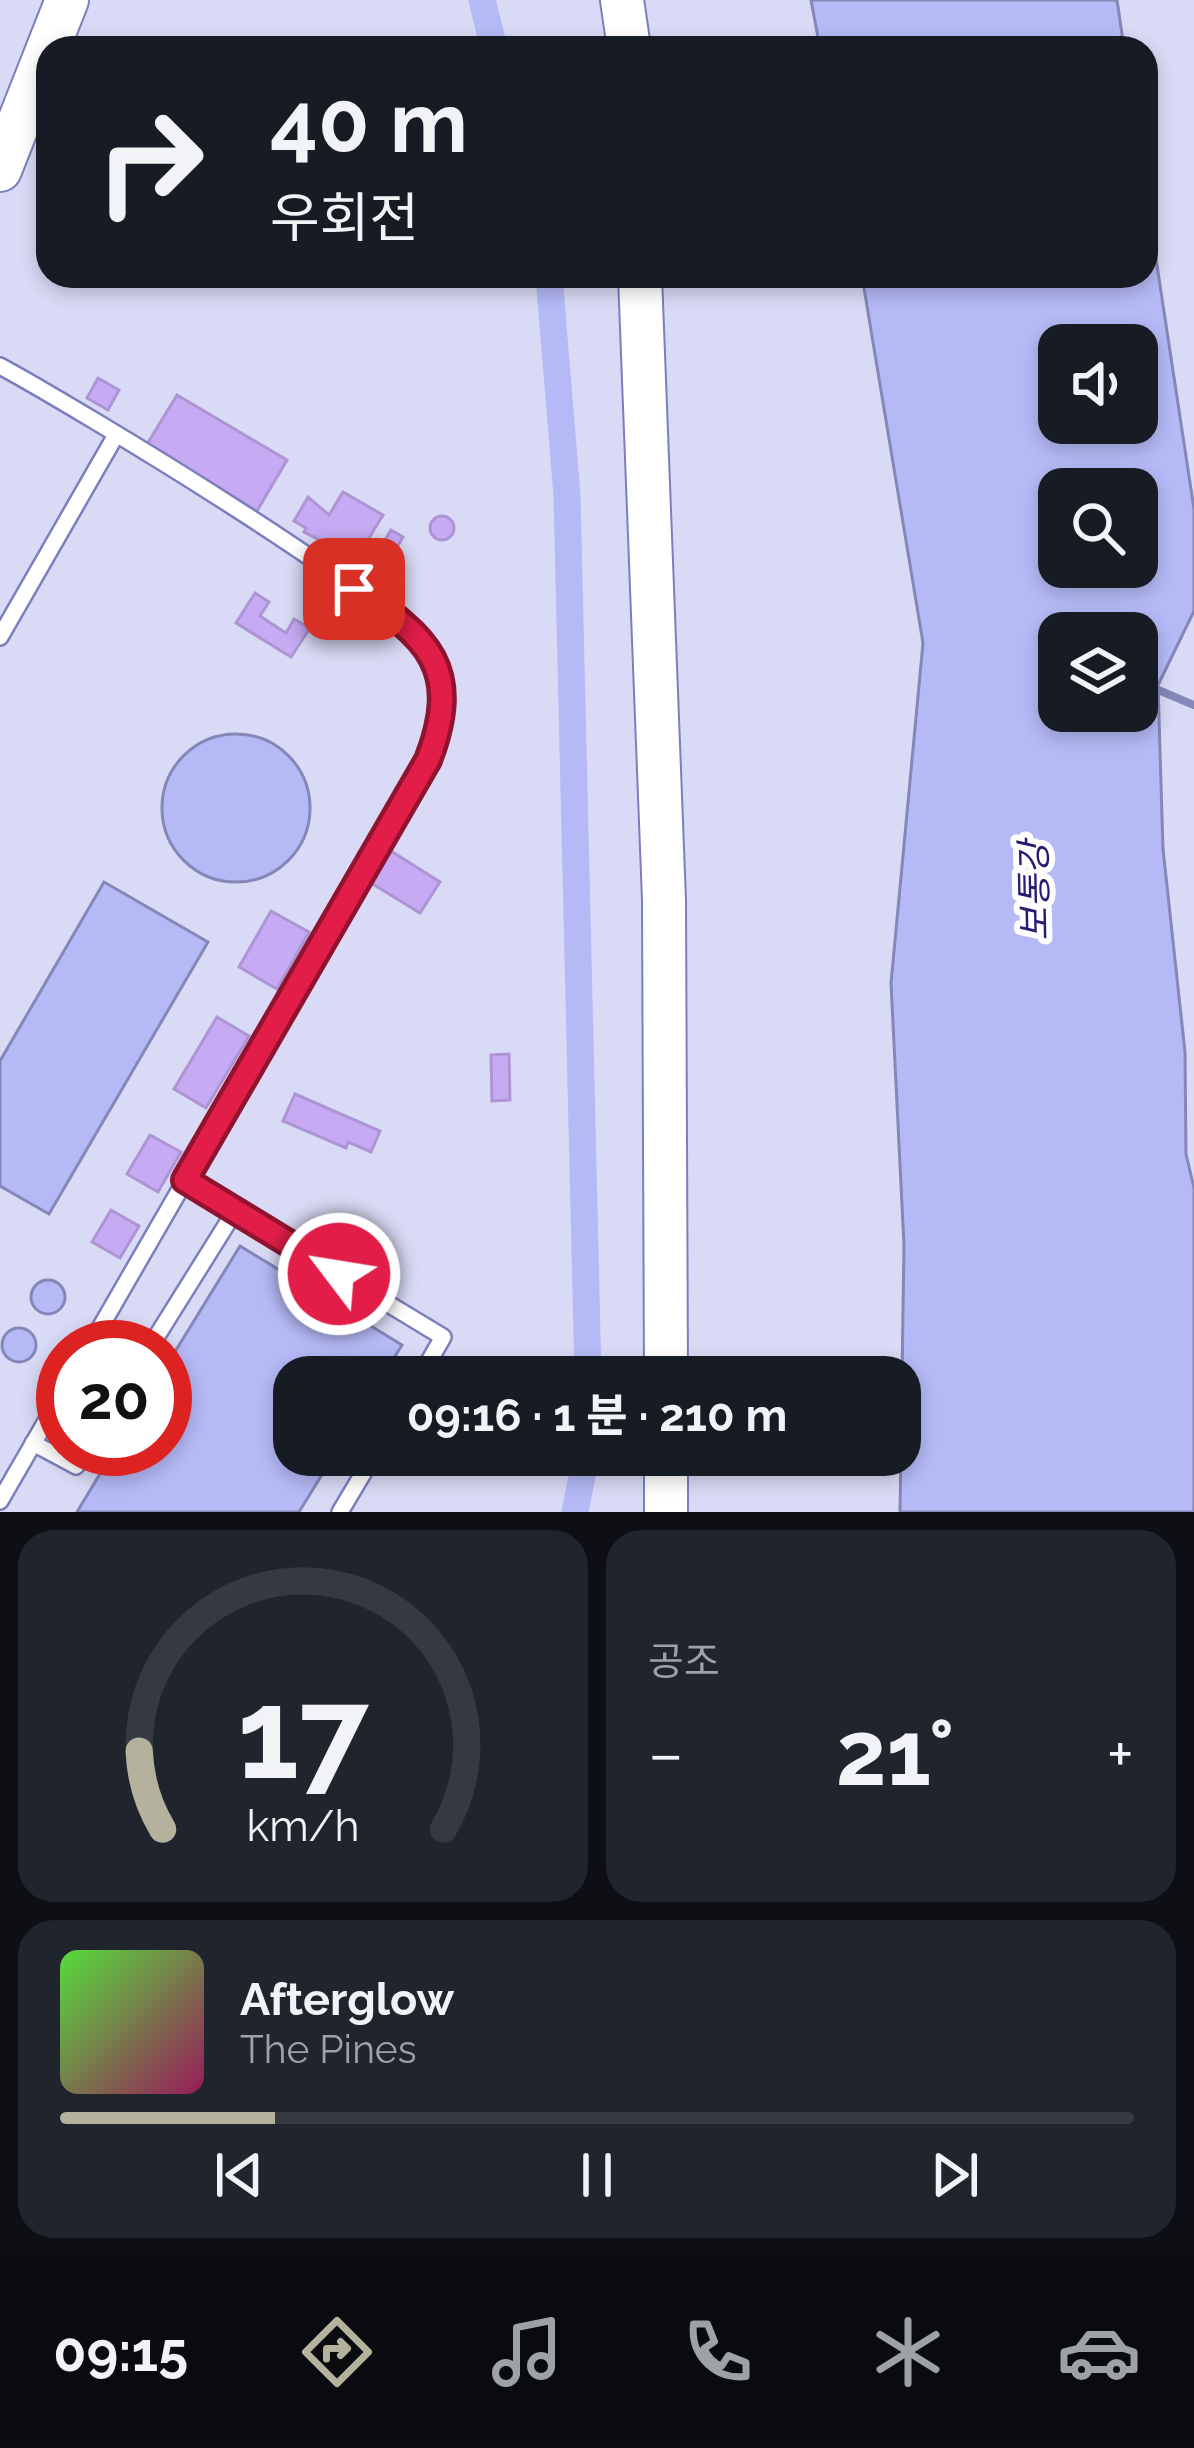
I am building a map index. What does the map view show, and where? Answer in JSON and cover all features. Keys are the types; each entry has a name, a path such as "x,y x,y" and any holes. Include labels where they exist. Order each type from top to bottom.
{"main road":[{"path":"53,36 67,0"},
{"path":"622,0 627,36"},
{"path":"0,170 36,79"},
{"path":"640,288 664,900 666,1356"},
{"path":"666,1476 666,1512"}],"lane":[{"path":"0,366 116,435 391,613 437,659 445,691 443,720 428,760 105,1320"},
{"path":"0,637 116,435"},
{"path":"185,1180 443,1337 432,1356"},
{"path":"167,1320 235,1211"},
{"path":"0,1501 36,1439"},
{"path":"340,1512 361,1476"}],"water":[{"path":"811,0 1117,0 1122,36 818,36"},
{"name":"보통강","path":"1158,272 1194,509 1194,611 1158,685 1163,849 1185,1052 1186,1154 1194,1188 1194,1512 900,1512 901,1476 921,1476 921,1356 902,1356 904,1245 891,983 923,643 864,288 1158,288"},
{"path":"236,734 264,739 289,755 305,780 310,808 305,836 289,861 264,877 236,882 208,877 183,861 167,836 162,808 167,780 183,755 208,739"},
{"path":"104,882 208,942 49,1214 0,1186 0,1061"},
{"path":"240,1246 402,1345 395,1356 273,1356 273,1476 321,1476 299,1512 77,1512 99,1476 192,1476 192,1324"},
{"path":"48,1280 60,1285 65,1297 60,1309 48,1314 36,1309 31,1297 36,1285"},
{"path":"12,1329 26,1329 35,1338 35,1352 26,1361 12,1361 3,1352 3,1338"}],"building":[{"path":"98,378 119,390 108,410 87,398"},
{"path":"177,395 287,460 257,511 146,446"},
{"path":"343,492 383,515 369,538 382,545 391,530 403,537 382,572 304,532 306,528 294,521 308,497 329,515"},
{"path":"442,516 454,528 442,540 430,528"},
{"path":"255,593 269,602 260,616 286,633 294,619 310,628 291,657 236,623"},
{"path":"391,851 440,882 420,913 371,883"},
{"path":"271,911 309,932 277,989 239,967"},
{"path":"217,1017 249,1036 206,1108 174,1089"},
{"path":"509,1054 510,1100 492,1101 491,1055"},
{"path":"295,1094 380,1131 371,1152 348,1142 346,1148 283,1121"},
{"path":"150,1135 181,1152 158,1192 127,1174"},
{"path":"111,1210 139,1226 120,1258 92,1242"}],"waterway":[{"path":"482,0 491,36"},
{"path":"550,288 567,496 587,1356"},
{"path":"1158,690 1194,705"},
{"path":"575,1512 582,1476"}],"route":[{"path":"339,1274 185,1180 428,760 443,720 445,691 437,659 391,613 354,589"}]}
